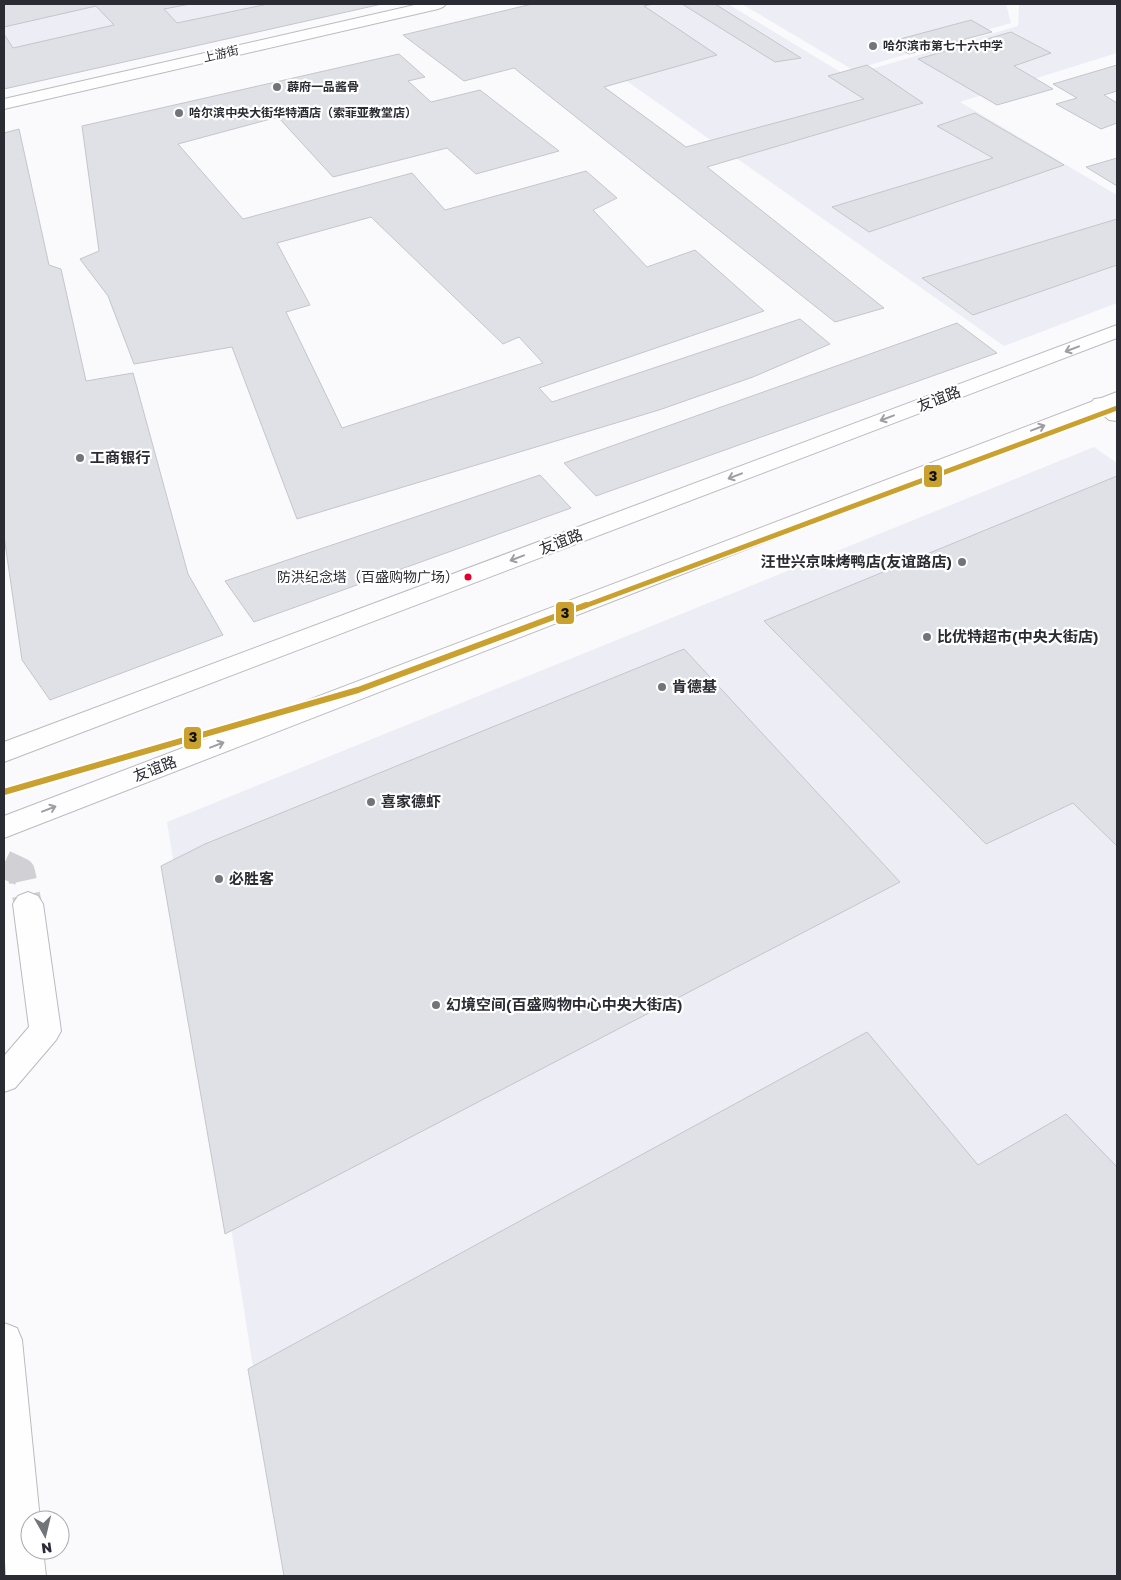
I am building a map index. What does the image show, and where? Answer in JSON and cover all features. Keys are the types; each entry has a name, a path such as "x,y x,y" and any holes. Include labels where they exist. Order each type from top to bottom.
{"main road":[{"name":"上游街","path":"4,104 438,4"},
{"name":"友谊路","path":"4,752 1117,331"},
{"name":"友谊路","path":"4,827 1112,405"},
{"path":"4,1078 44,1031 28,904"},
{"path":"4,1340 26,1576"}],"shaded area":[{"path":"4,4 354,4 4,80"},
{"path":"543,4 728,4 847,76 1018,26 1019,4 1117,4 1117,53 960,102 1117,195 1117,303 1004,346 524,9"},
{"name":"哈尔滨市第七十六中学","path":"742,4 1006,4 1011,23 853,70"},
{"path":"1094,447 1117,463 1117,1576 286,1576 167,822"}],"building":[{"path":"4,4 190,4 164,9 177,23 268,4 382,4 4,89 4,34 13,48 114,25 96,6 4,27"},
{"path":"532,4 653,4 644,6 717,55 604,87 686,147 864,99 828,76 867,65 923,103 707,167 884,308 835,322 514,68 464,81 403,35"},
{"path":"682,4 715,4 801,58 775,62"},
{"path":"971,20 992,32 909,54 889,42"},
{"path":"1011,32 1051,53 1014,66 1053,89 997,105 918,59"},
{"path":"399,54 425,77 408,81 431,102 480,90 559,151 476,174 447,148 333,177 278,117 178,144 243,219 412,173 445,210 586,171 617,198 593,210 647,267 695,250 764,311 539,388 552,402 800,319 830,344 753,377 659,410 297,519 232,347 134,364 108,296 80,259 99,251 82,126","holes":["371,217 503,344 519,337 543,363 342,428 286,312 310,305 277,243"]},
{"path":"1117,65 1117,91 1104,95 1117,103 1117,123 1101,129 1056,104 1077,98 1053,84"},
{"path":"975,113 1064,165 869,232 832,207 993,158 937,126"},
{"name":"工商银行","path":"19,129 49,265 61,269 86,381 133,373 188,574 223,635 50,700 22,660 4,536 4,133"},
{"path":"1117,158 1117,186 1086,167"},
{"path":"1117,219 1117,265 973,315 922,278"},
{"path":"957,323 997,353 596,496 564,463"},
{"path":"540,475 571,508 254,622 225,581"},
{"path":"1117,476 1117,846 1073,803 986,844 764,621"},
{"path":"684,649 900,882 225,1234 161,866 205,844"},
{"path":"867,1032 978,1165 1066,1114 1117,1167 1117,1576 284,1576 248,1369"}],"tunnel":[{"path":"4,864 21,872 28,904"}],"transit line":[{"name":"3","path":"4,792 358,690 1117,408"}],"place":[{"name":"哈尔滨市第七十六中学","path":"873,46"},
{"name":"薜府一品酱骨","path":"277,87"},
{"name":"哈尔滨中央大街华特酒店（索菲亚教堂店）","path":"179,113"},
{"name":"工商银行","path":"80,458"},
{"name":"汪世兴京味烤鸭店(友谊路店)","path":"962,562"},
{"name":"防洪纪念塔（百盛购物广场）","path":"468,577"},
{"name":"比优特超市(中央大街店)","path":"927,637"},
{"name":"肯德基","path":"662,687"},
{"name":"喜家德虾","path":"371,802"},
{"name":"必胜客","path":"219,879"},
{"name":"幻境空间(百盛购物中心中央大街店)","path":"436,1005"}]}
